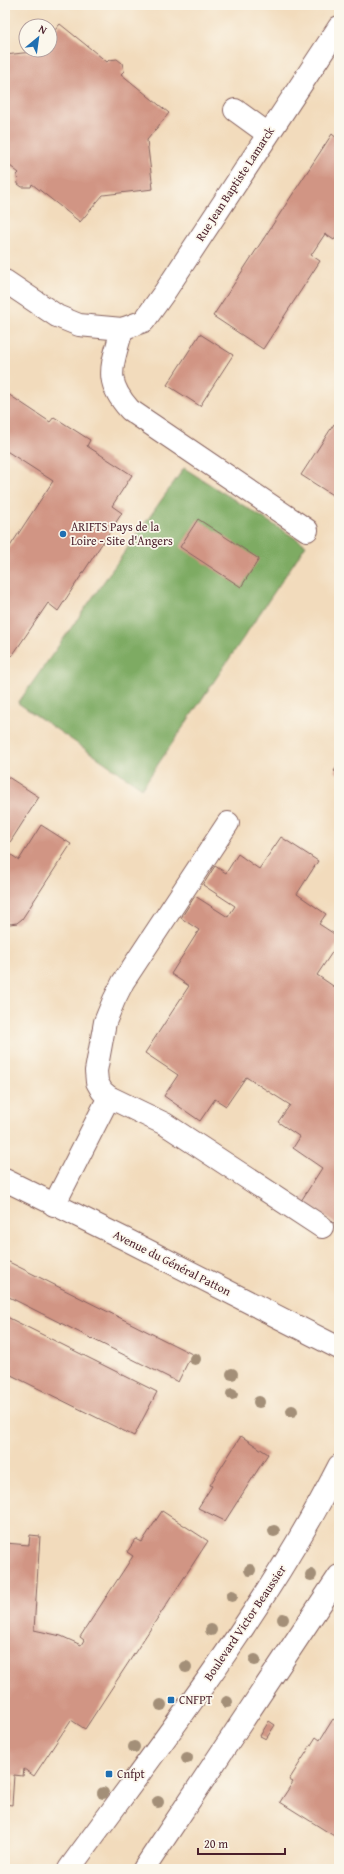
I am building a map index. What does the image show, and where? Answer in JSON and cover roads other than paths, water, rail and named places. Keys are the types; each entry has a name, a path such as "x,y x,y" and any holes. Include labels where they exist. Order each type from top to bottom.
{"street":[{"name":"Rue Jean Baptiste Lamarck","path":"122,329 144,321 153,310 339,27"},
{"path":"235,110 268,134"},
{"path":"5,281 57,316 79,325 122,329 111,376 122,401 130,410 307,530"},
{"path":"228,823 123,982 105,1022 96,1071 97,1082 102,1091 109,1097 165,1124 322,1227"},
{"path":"54,1205 109,1097"},
{"name":"Avenue du Général Patton","path":"5,1180 339,1348"},
{"name":"Boulevard Victor Beaussier","path":"69,1869 187,1709 281,1571 339,1466"},
{"path":"144,1869 339,1576"}],"place":[{"name":"ARIFTS Pays de la Loire - Site d'Angers","path":"63,534"},
{"name":"CNFPT","path":"171,1700"},
{"name":"Cnfpt","path":"109,1774"}]}
